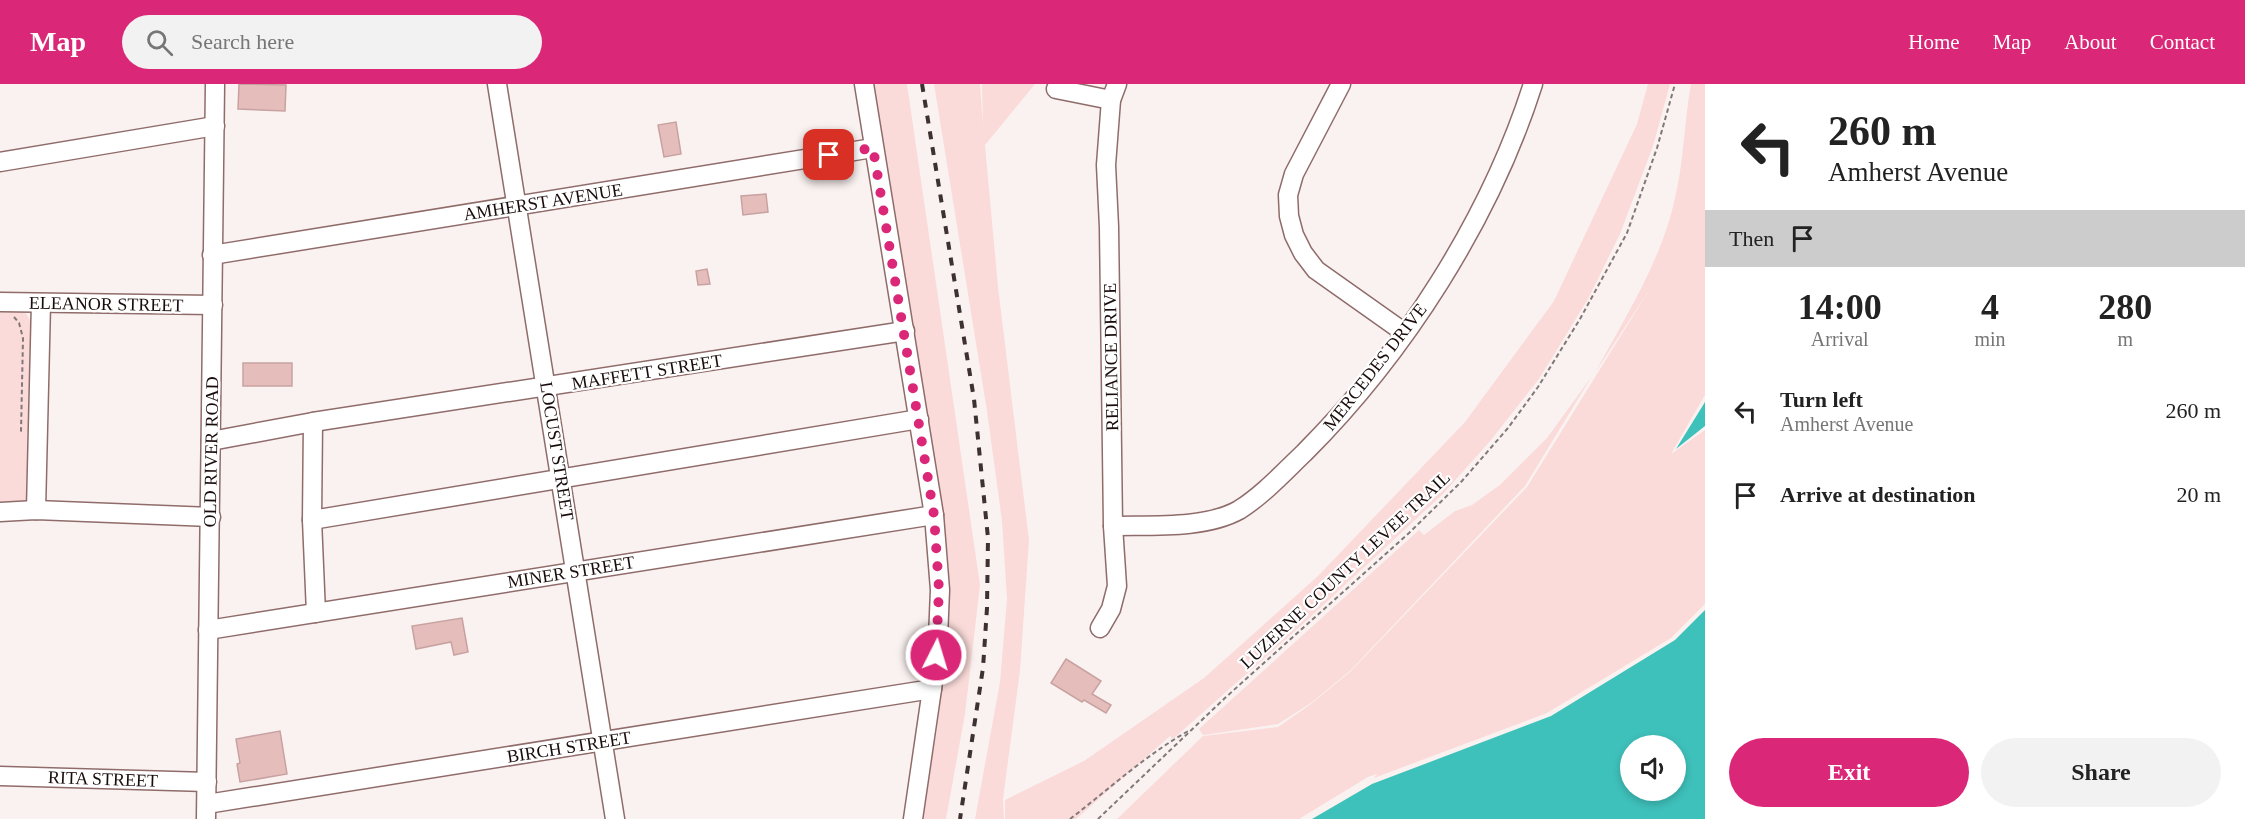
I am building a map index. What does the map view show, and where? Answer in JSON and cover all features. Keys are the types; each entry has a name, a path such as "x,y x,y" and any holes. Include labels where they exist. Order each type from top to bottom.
{"street":[{"name":"OLD RIVER ROAD","path":"206,812 215,84"},
{"name":"LOCUST STREET","path":"496,84 518,206 615,819"},
{"path":"864,84 934,515 939,590 938,638 913,819"},
{"path":"1341,84 1294,174 1288,195 1289,216 1294,235 1303,253 1316,270 1405,333"},
{"name":"MERCEDES DRIVE","path":"1113,526 1201,523 1238,510 1277,479 1327,430 1405,333 1447,270 1520,125 1533,84"},
{"path":"1056,89 1114,92"},
{"name":"RELIANCE DRIVE","path":"1100,628 1111,609 1116,586 1106,165 1114,92"},
{"path":"0,162 215,126"},
{"name":"AMHERST AVENUE","path":"212,255 873,148"},
{"path":"36,510 41,303"},
{"name":"ELEANOR STREET","path":"3,309 41,303 213,305"},
{"name":"MAFFETT STREET","path":"211,441 313,422 905,331"},
{"path":"312,520 919,419"},
{"path":"313,422 312,520 316,613"},
{"path":"0,512 36,510 211,517"},
{"name":"MINER STREET","path":"208,630 934,515"},
{"name":"BIRCH STREET","path":"206,812 603,741 932,688"},
{"name":"RITA STREET","path":"0,776 207,782"}],"path":[{"name":"LUZERNE COUNTY LEVEE TRAIL","path":"1098,819 1409,533 1461,481 1526,404 1580,319 1627,233 1657,148 1675,84"},
{"path":"3,309 16,319 23,338 21,441"},
{"path":"1070,819 1167,744 1194,729"}],"shaded area":[{"path":"872,84 907,84 980,585 965,714 946,819 920,819 937,731 946,647 948,585"},
{"path":"934,84 980,84 983,125 982,84 1035,84 985,145 998,287 1029,540 1020,671 1003,799 1004,819 975,819 1000,682 1007,599 1002,521 987,411"},
{"path":"1648,84 1670,84 1653,146 1620,234 1588,299 1539,379 1491,440 1443,494 1305,622 1173,739 1170,736 1076,819 1005,819 1005,800 1084,761 1204,678 1318,576 1465,422 1554,301 1637,124"},
{"path":"1691,84 1705,84 1705,395 1671,454 1705,430 1705,604 1671,638 1547,713 1374,778 1377,774 1368,777 1299,819 1117,819 1203,736 1278,727 1311,704 1351,671 1527,487 1651,287 1595,373 1652,266 1669,221 1680,170"},
{"path":"0,312 25,312 31,322 28,499 26,502 0,505"},
{"path":"1592,376 1525,486 1351,670 1311,703 1278,724 1203,735 1199,729 1419,530 1424,535 1455,511 1472,505 1501,484 1547,438"}],"water":[{"path":"1705,402 1705,426 1676,449"},
{"path":"1705,610 1705,819 1312,819 1372,784 1551,716 1675,640"}],"building":[{"path":"239,84 286,85 285,111 238,109"},
{"path":"676,122 681,154 664,157 658,125"},
{"path":"766,194 768,212 743,215 741,196"},
{"path":"707,269 710,284 698,285 696,271"},
{"path":"243,363 292,363 292,386 243,386"},
{"path":"462,618 468,652 454,655 451,642 416,649 412,626"},
{"path":"1066,659 1101,681 1092,694 1111,705 1106,713 1084,700 1082,702 1051,683"},
{"path":"280,731 287,774 240,782 236,739"}],"railway":[{"path":"922,84 974,399 988,538 983,668 960,819"}],"route":[{"path":"829,155 873,148 934,515 939,590 936,655"}]}
